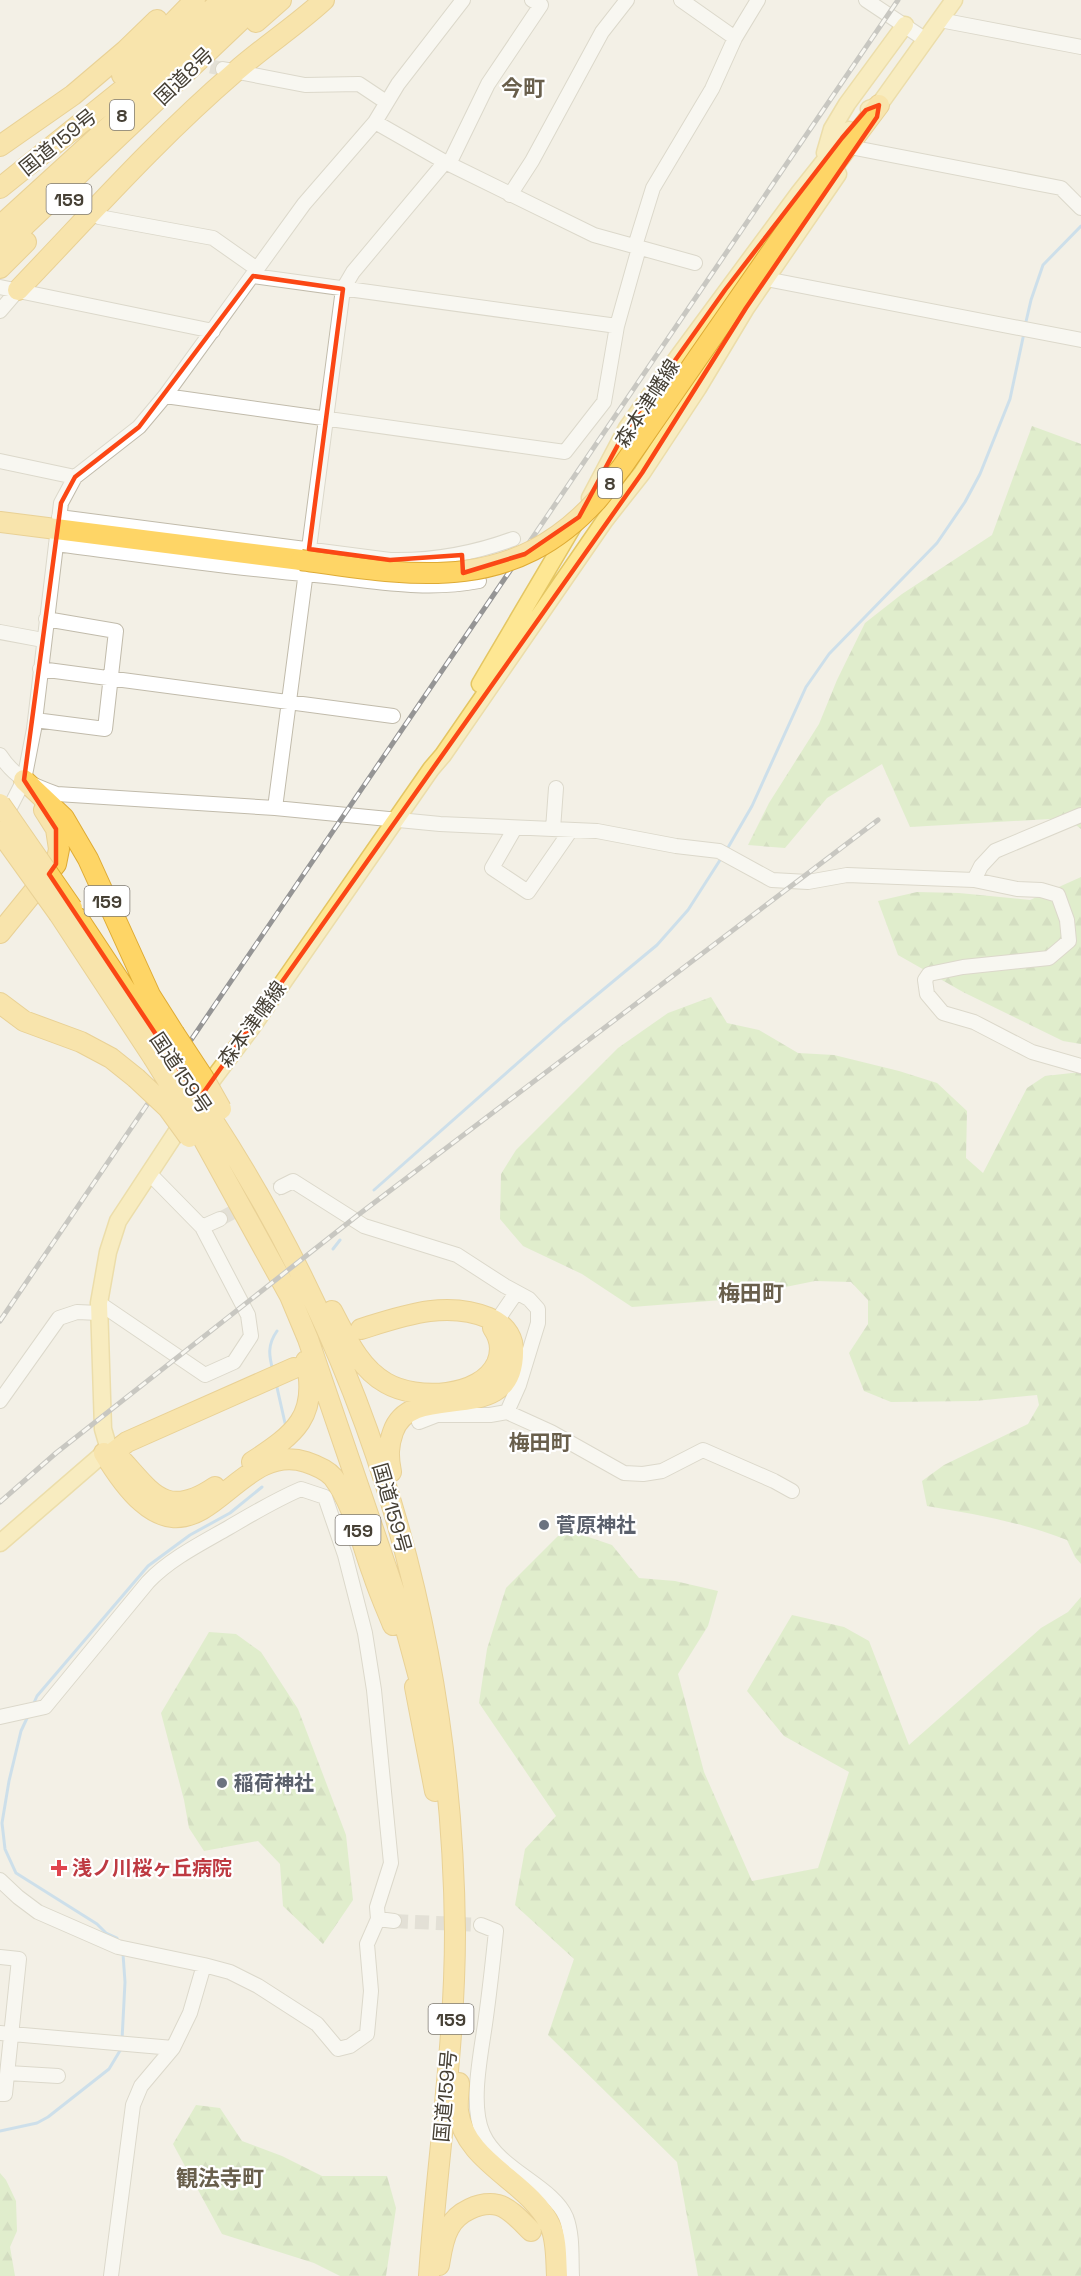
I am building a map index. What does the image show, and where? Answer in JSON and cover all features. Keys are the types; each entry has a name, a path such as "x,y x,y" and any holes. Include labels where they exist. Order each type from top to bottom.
{"highway":[{"path":"0,146 132,51 177,0"},
{"path":"18,174 51,139 130,68 195,0"},
{"name":"国道159号","path":"0,188 127,86 223,0"},
{"name":"国道8号","path":"0,226 159,81 240,0"},
{"name":"国道8号","path":"126,131 262,0"},
{"name":"8","path":"152,107 162,108 281,0"},
{"path":"9,288 90,212 230,70 324,0"},
{"name":"8","path":"0,522 410,574 454,573 506,561 525,554 558,535 597,500 804,205 879,105"},
{"name":"国道159号","path":"1,260 125,145 126,131"},
{"path":"0,933 56,864 59,849 56,829 24,780"},
{"name":"159","path":"0,1003 24,1021 81,1042 111,1058 168,1108 206,1125 203,1077 163,1045 150,995 88,859 64,818 24,780"},
{"name":"国道159号","path":"0,804 65,911"},
{"name":"国道159号","path":"0,832 65,911 163,1045 206,1125 290,1296 308,1339 370,1517 415,1659 432,1731 439,1775 446,1855 448,1966 443,2065 423,2276"},
{"name":"国道159号","path":"206,1125 227,1143 263,1203 320,1311 352,1384 380,1462 417,1592 430,1658 445,1761 455,1934 448,2074 429,2276"},
{"name":"159","path":"263,1203 284,1227 356,1354 366,1367 386,1383 399,1389 438,1393 458,1392 475,1386 493,1372 499,1358 500,1344 495,1324"},
{"path":"362,1333 434,1315 465,1317 495,1324"},
{"name":"159","path":"445,1761 448,1753 436,1659 415,1564 396,1499 388,1460 389,1444 395,1425 405,1414 422,1406 482,1397 501,1386 512,1368 513,1343 507,1331 495,1324"},
{"name":"159","path":"109,1450 155,1495 170,1502 183,1503 197,1498 261,1456 299,1423 311,1395 311,1381 305,1356 308,1339"},
{"path":"109,1450 293,1365"},
{"name":"159","path":"109,1450 124,1483 140,1500 161,1513 181,1518 201,1511 263,1464 281,1458 301,1460 317,1465 331,1475 351,1509 373,1576 413,1682 434,1777 442,1848 446,1855"},
{"path":"455,1934 459,1942 458,2111 465,2130 478,2151 537,2204 551,2227 557,2276"},
{"path":"438,2276 440,2256 449,2227 462,2214 478,2205 498,2205 514,2215 531,2231"}],"main road":[{"name":"森本津幡線","path":"109,1450 103,1430 99,1308 108,1252 118,1221 208,1086 252,1027 437,760 443,755 605,520 642,472 766,279 877,117 879,105 954,0"},
{"path":"821,165 832,129 846,104 905,25"},
{"name":"森本津幡線","path":"437,760 439,753 580,515 627,428 725,290 821,165 866,110 879,105"},
{"path":"0,1543 109,1450"}],"street":[{"path":"0,827 24,780 35,720 61,503 75,477 139,427 165,396 304,204 375,122 386,102 463,0"},
{"path":"275,808 305,561 343,289 354,272 447,163 488,84 541,5 532,0"},
{"path":"510,195 532,162 602,32 627,0"},
{"path":"681,0 735,38"},
{"path":"165,396 565,452 604,402 617,326 653,188 712,88 735,38 758,0"},
{"path":"866,0 926,40"},
{"path":"940,20 1081,47"},
{"path":"230,70 305,85 359,84 386,102"},
{"path":"375,122 447,163 594,235 695,263"},
{"path":"855,148 1061,188 1081,208"},
{"path":"90,212 99,217 213,238 255,272 343,289 617,326"},
{"path":"766,279 1081,340"},
{"path":"0,311 9,288 213,331"},
{"path":"661,380 698,388"},
{"path":"0,461 75,477"},
{"path":"580,515 605,520"},
{"path":"57,530 232,542 305,561 426,587 479,581"},
{"path":"57,530 229,562 425,560 462,555 513,539"},
{"path":"462,555 463,584"},
{"path":"35,720 105,729 111,679 116,631 46,619"},
{"path":"0,632 43,640"},
{"path":"40,669 393,716"},
{"path":"0,755 10,770 24,780 57,794 275,808 440,825 597,831 724,854 772,880 808,882 848,875 974,880 1017,889 1041,890 1058,895 1067,920 1069,941 1049,958 929,974 926,980 927,994 943,1013 974,1022 1032,1052 1081,1066"},
{"path":"553,829 556,788"},
{"path":"974,880 981,866 995,851 1081,815"},
{"path":"515,828 492,868 528,892 571,830"},
{"path":"0,1401 59,1318 99,1308 205,1375 234,1362 251,1336 248,1315 202,1227 150,1174"},
{"path":"280,1187 293,1181 364,1226 457,1255 529,1299 538,1309 538,1323 519,1385 507,1412"},
{"path":"202,1227 220,1219"},
{"path":"495,1324 516,1293"},
{"path":"419,1422 437,1415 490,1415 507,1412 551,1432 624,1473 643,1474 662,1471 703,1450 792,1491"},
{"path":"0,1717 45,1707 158,1571 189,1550 276,1499 301,1489 325,1497 345,1555 365,1633 374,1690 391,1863 377,1907 378,1919 368,1944 371,1991 367,2034 350,2046 338,2049 317,2024 258,1986 230,1972 122,1949 39,1912 0,1880"},
{"path":"378,1919 394,1921"},
{"path":"481,1925 496,1931 480,2063 478,2118 483,2134 493,2150 558,2204 566,2217 570,2232 572,2276"},
{"path":"0,1957 19,1959 6,2033 8,2073 5,2094 0,2094"},
{"path":"111,2276 133,2105 141,2086 173,2048 190,2013 204,1965"},
{"path":"6,2033 173,2048"},
{"path":"8,2073 58,2076"}],"highlighted area":[{"path":"879,105 877,117 746,308 642,473 199,1099 49,874 56,864 56,829 24,780 61,503 75,477 139,427 253,276 343,289 309,549 390,560 462,555 463,573 525,554 579,517 627,428 725,290 842,138 866,110"}],"green space":[{"path":"1032,426 1081,444 1081,829 1067,818 910,827 882,764 827,798 785,848 748,845 769,803 819,724 837,680 865,623 902,594 992,535"},
{"path":"1081,877 1081,1044 1063,1041 963,992 898,955 878,901 917,892 959,893 1030,900"},
{"path":"711,997 727,1023 759,1030 798,1053 834,1055 937,1083 967,1111 966,1158 983,1173 1027,1088 1045,1076 1081,1072 1081,1564 1067,1540 1015,1523 927,1506 922,1481 944,1465 1028,1424 1039,1405 1037,1395 975,1401 891,1402 864,1391 849,1353 868,1324 868,1300 851,1282 815,1281 722,1300 632,1307 582,1274 523,1246 500,1219 501,1174 516,1150 618,1048 668,1013"},
{"path":"565,1529 612,1545 639,1578 675,1581 718,1591 708,1626 678,1674 704,1772 752,1881 818,1868 849,1772 784,1736 747,1691 792,1615 844,1627 869,1641 909,1745 1041,1628 1068,1612 1081,1597 1081,2276 698,2276 677,2162 548,2035 574,1959 515,1905 525,1849 556,1816 479,1703 487,1649 506,1588"},
{"path":"209,1632 236,1634 261,1652 298,1709 346,1835 353,1900 323,1944 283,1906 280,1864 258,1841 204,1851 189,1828 161,1713"},
{"path":"196,2105 220,2108 242,2141 282,2156 322,2176 387,2176 396,2208 386,2276 340,2276 314,2263 222,2234 173,2144"},
{"path":"0,2173 16,2201 17,2231 10,2247 15,2276 0,2276"}],"waterway":[{"path":"1025,326 1043,265 1081,226"},
{"path":"726,851 752,806 806,687 829,654 937,543 965,502 980,474 1010,399 1024,333"},
{"path":"374,1190 563,1023 657,945 688,910 722,857"},
{"path":"333,1249 340,1240"},
{"path":"273,1371 270,1351 277,1331"},
{"path":"276,1383 285,1423"},
{"path":"33,1705 37,1696 148,1566 190,1535 230,1513 262,1487"},
{"path":"28,1716 21,1731 9,1781 2,1823 5,1849 16,1873 97,1924 106,1933 117,1938 118,1942"},
{"path":"122,2040 125,1982 123,1954"},
{"path":"0,2131 37,2123 48,2117 109,2069 121,2049"}],"tunnel":[{"path":"190,62 223,69"},
{"path":"220,1219 281,1187"},
{"path":"394,1921 481,1925"}],"railway":[{"path":"0,1321 898,0"},
{"path":"0,1502 56,1453 358,1215 878,820"}],"place":[{"name":"菅原神社","path":"544,1525"},
{"name":"稲荷神社","path":"222,1783"},
{"name":"浅ノ川桜ヶ丘病院","path":"59,1868"}],"district":[{"name":"今町","path":"523,88"},
{"name":"梅田町","path":"751,1293"},
{"name":"梅田町","path":"540,1442"},
{"name":"観法寺町","path":"220,2178"}]}
